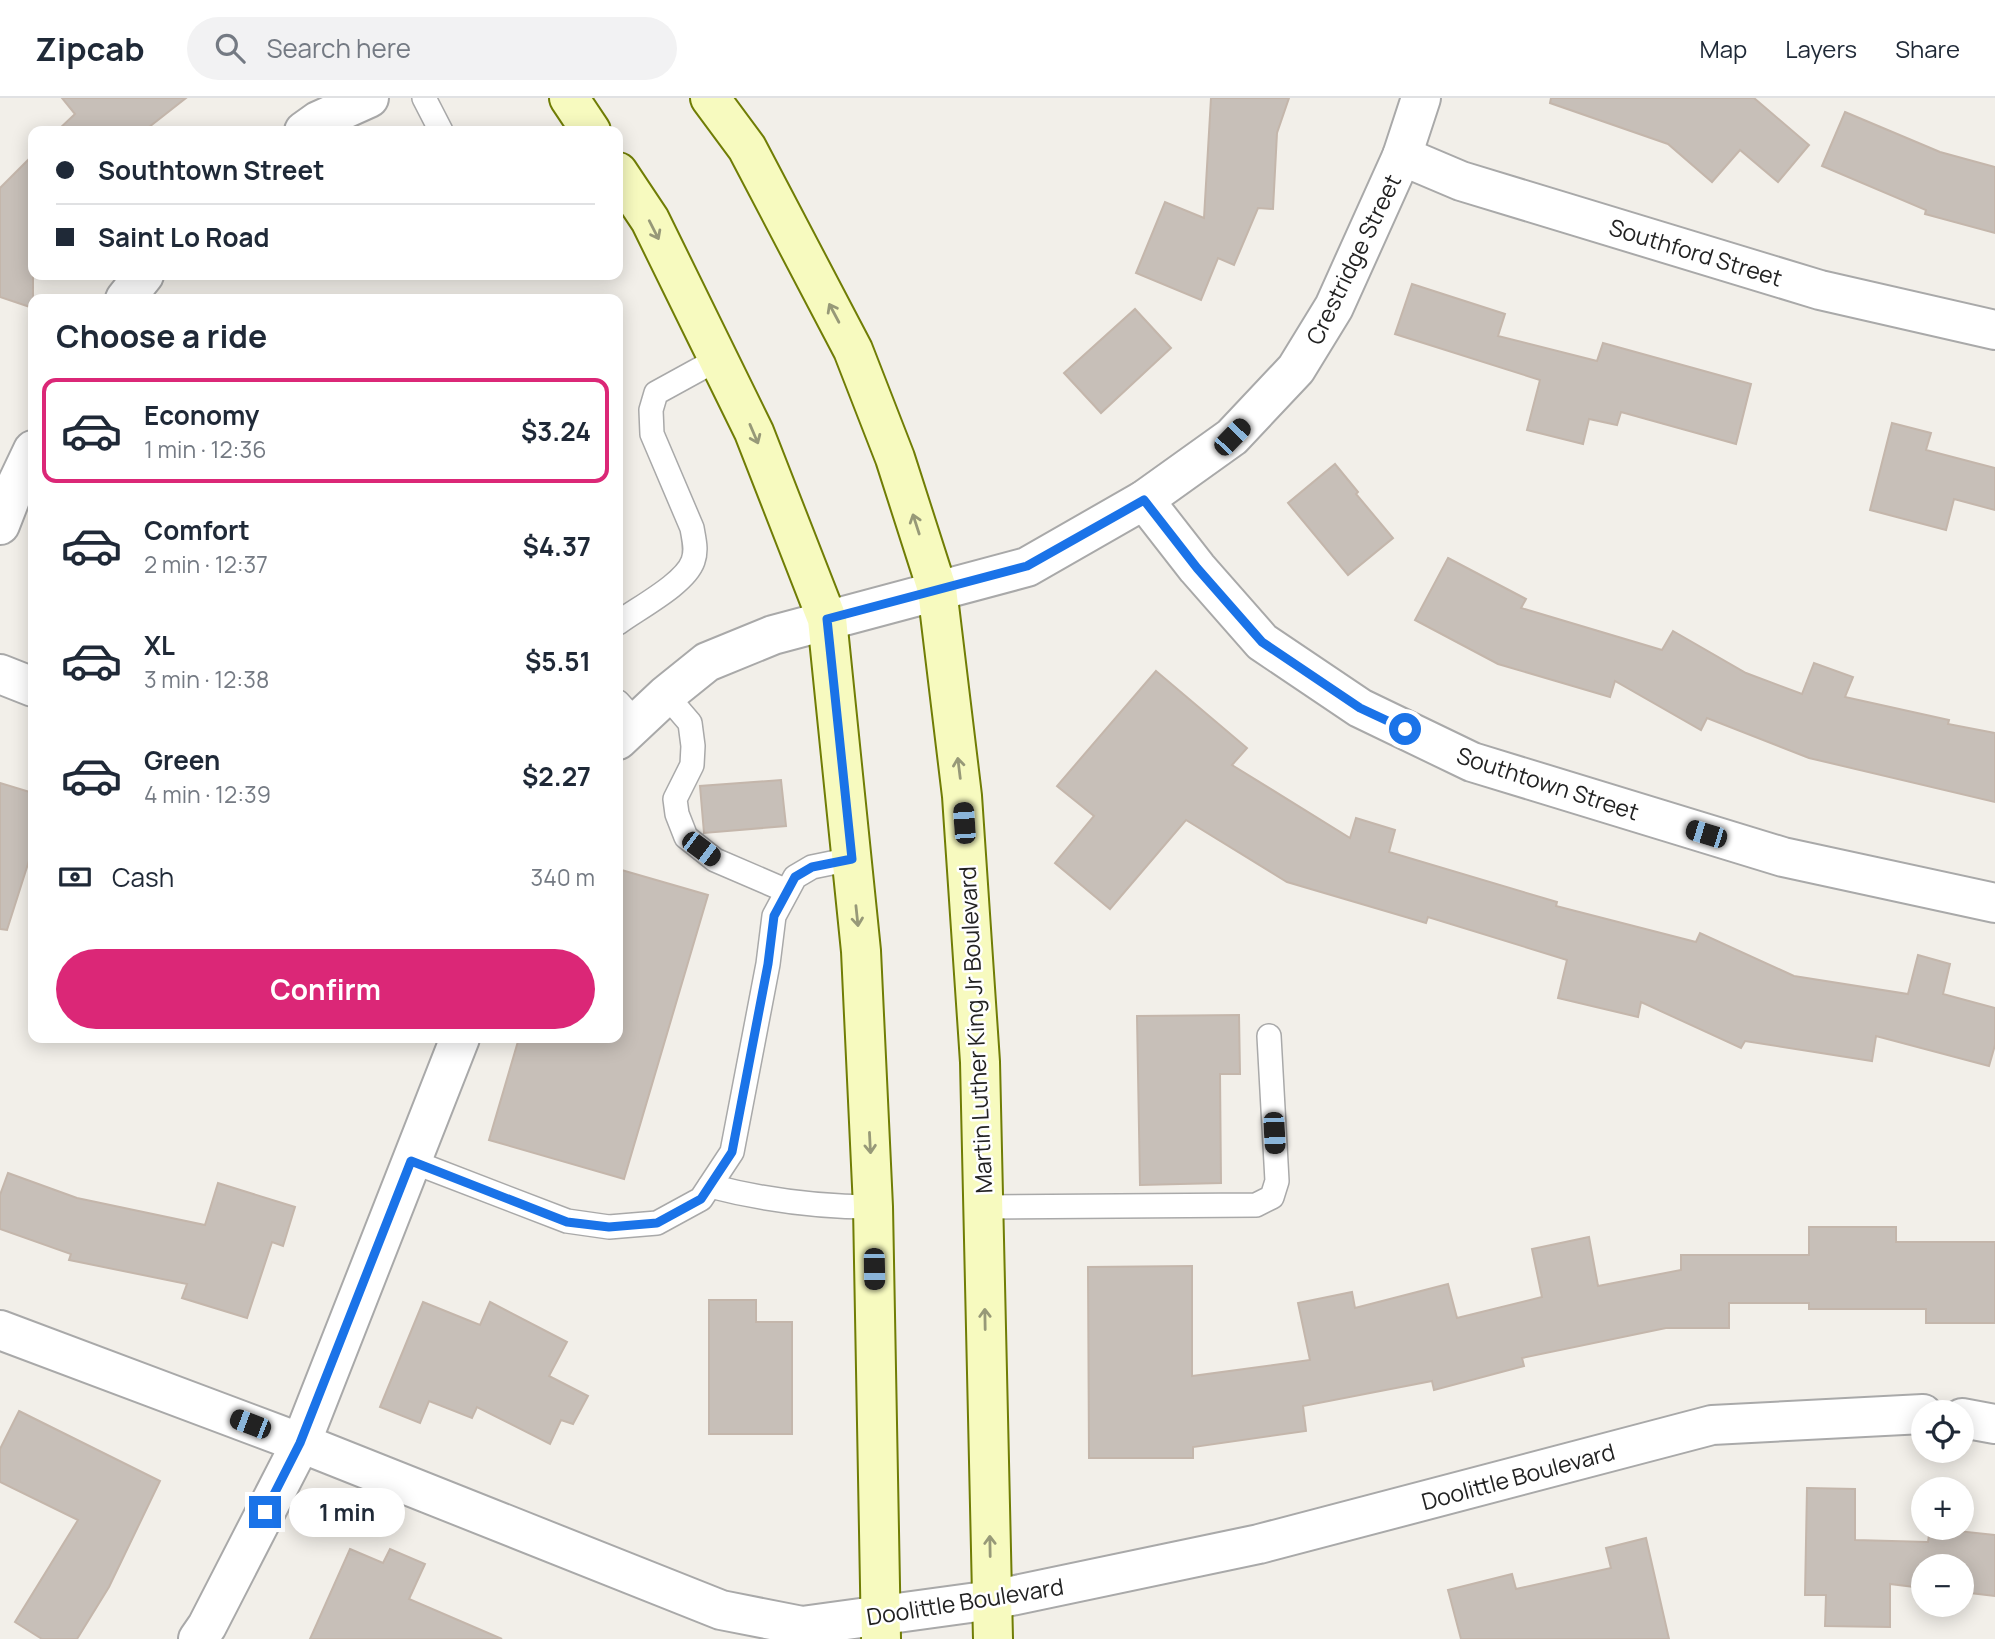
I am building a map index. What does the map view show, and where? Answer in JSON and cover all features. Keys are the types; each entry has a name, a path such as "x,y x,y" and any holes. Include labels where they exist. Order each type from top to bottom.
{"main road":[{"name":"Martin Luther King Jr Boulevard","path":"710,98 747,148 853,350 895,458 937,589 962,796 980,1062 993,1639"},
{"path":"623,180 650,220 754,432 827,619 861,951 873,1208 880,1627"}],"street":[{"path":"311,126 369,98"},
{"name":"Crestridge Street","path":"624,721 666,695 707,662 773,635 1027,566 1144,500 1232,437 1296,369 1334,307 1402,156 1421,98"},
{"name":"Southford Street","path":"1402,156 1461,181 1820,290 1995,330"},
{"path":"129,294 140,280"},
{"path":"0,525 28,460"},
{"name":"Southtown Street","path":"1144,500 1197,568 1262,642 1360,708 1472,762 1783,857 1995,903"},
{"path":"0,674 28,685"},
{"path":"198,1639 300,1443 458,1043"},
{"name":"Doolittle Boulevard","path":"0,1330 300,1443 771,1630 802,1626 880,1627 992,1600 1259,1544 1712,1425 1911,1415"},
{"path":"1974,1420 1995,1424"}],"lane":[{"path":"424,98 438,126"},
{"path":"623,620 684,577 693,562 696,545 692,528 652,433 651,410 656,393 718,359"},
{"path":"666,695 690,723 692,765 675,799 677,814 686,837 716,860 787,891"},
{"path":"411,1161 567,1222 609,1227 657,1223 701,1199 732,1152 768,964 774,916 795,877 812,867 852,859"},
{"path":"983,1207 1256,1205 1272,1197 1277,1181 1269,1036"},
{"path":"710,1186 749,1196 832,1208 873,1208"}],"building":[{"path":"62,98 186,98 150,126 62,126 75,114"},
{"path":"1211,98 1289,98 1277,133 1273,209 1258,208 1234,265 1218,258 1201,300 1136,273 1165,202 1204,218"},
{"path":"1551,98 1754,98 1809,145 1778,182 1740,150 1712,182 1668,144 1550,103"},
{"path":"1845,112 1940,152 1995,167 1995,233 1925,214 1926,210 1822,166"},
{"path":"28,160 28,280 33,280 33,294 28,294 28,306 0,297 0,188"},
{"path":"1412,284 1505,314 1498,336 1597,361 1603,343 1751,384 1736,444 1621,412 1617,425 1589,419 1583,444 1527,430 1540,380 1395,334"},
{"path":"1135,309 1171,348 1101,413 1064,373"},
{"path":"1892,423 1931,433 1926,450 1995,468 1995,510 1954,499 1946,530 1870,510"},
{"path":"1335,464 1393,538 1348,575 1288,503"},
{"path":"1448,558 1526,599 1521,608 1662,650 1673,631 1746,673 1802,694 1814,663 1853,677 1845,697 1949,720 1948,724 1995,733 1995,802 1809,758 1707,718 1701,730 1615,681 1610,697 1498,664 1415,620"},
{"path":"1156,671 1247,748 1232,765 1350,838 1356,818 1395,830 1389,852 1557,902 1556,906 1696,942 1700,933 1794,976 1908,994 1918,955 1950,964 1943,994 1995,1008 1995,1045 1989,1066 1876,1036 1872,1061 1745,1041 1741,1048 1641,1002 1638,1017 1558,998 1567,960 1428,917 1426,923 1287,882 1186,820 1110,909 1055,863 1094,816 1057,786"},
{"path":"781,780 786,826 704,833 700,786"},
{"path":"0,783 28,791 28,864 7,930 0,929"},
{"path":"623,870 708,895 624,1179 489,1140 518,1043 623,1043"},
{"path":"1239,1015 1240,1074 1220,1074 1221,1183 1140,1185 1137,1016"},
{"path":"8,1173 77,1198 205,1225 218,1183 295,1207 283,1246 272,1242 247,1318 182,1298 187,1284 69,1260 71,1254 0,1229 0,1195"},
{"path":"1809,1227 1896,1227 1896,1242 1995,1242 1995,1323 1926,1323 1926,1309 1809,1309 1809,1303 1729,1303 1729,1328 1666,1328 1522,1358 1524,1366 1434,1390 1432,1381 1303,1406 1306,1431 1193,1447 1193,1458 1089,1458 1088,1267 1192,1266 1192,1376 1310,1360 1298,1303 1352,1292 1355,1308 1448,1284 1457,1318 1542,1297 1532,1249 1589,1237 1598,1286 1681,1270 1681,1255 1809,1255"},
{"path":"709,1300 756,1300 756,1322 792,1322 792,1434 709,1434"},
{"path":"423,1302 480,1325 490,1302 567,1342 549,1376 588,1396 573,1424 561,1420 550,1444 477,1407 472,1418 429,1401 420,1423 380,1407"},
{"path":"19,1411 160,1481 109,1587 77,1639 42,1639 15,1622 78,1520 0,1482 0,1449"},
{"path":"1807,1488 1855,1489 1855,1540 1928,1542 1974,1540 1974,1533 1995,1535 1995,1596 1974,1593 1974,1554 1911,1554 1911,1587 1890,1584 1890,1627 1825,1626 1826,1595 1805,1595"},
{"path":"1646,1538 1669,1639 1461,1639 1448,1590 1512,1574 1516,1589 1611,1568 1606,1548"},
{"path":"350,1549 383,1563 390,1549 425,1564 409,1599 502,1639 310,1639"}],"route":[{"path":"265,1512 300,1443 411,1161 567,1222 609,1227 657,1223 701,1199 732,1152 768,964 774,916 795,877 812,867 852,859 827,619 1027,566 1144,500 1197,568 1262,642 1360,708 1405,729"}]}
